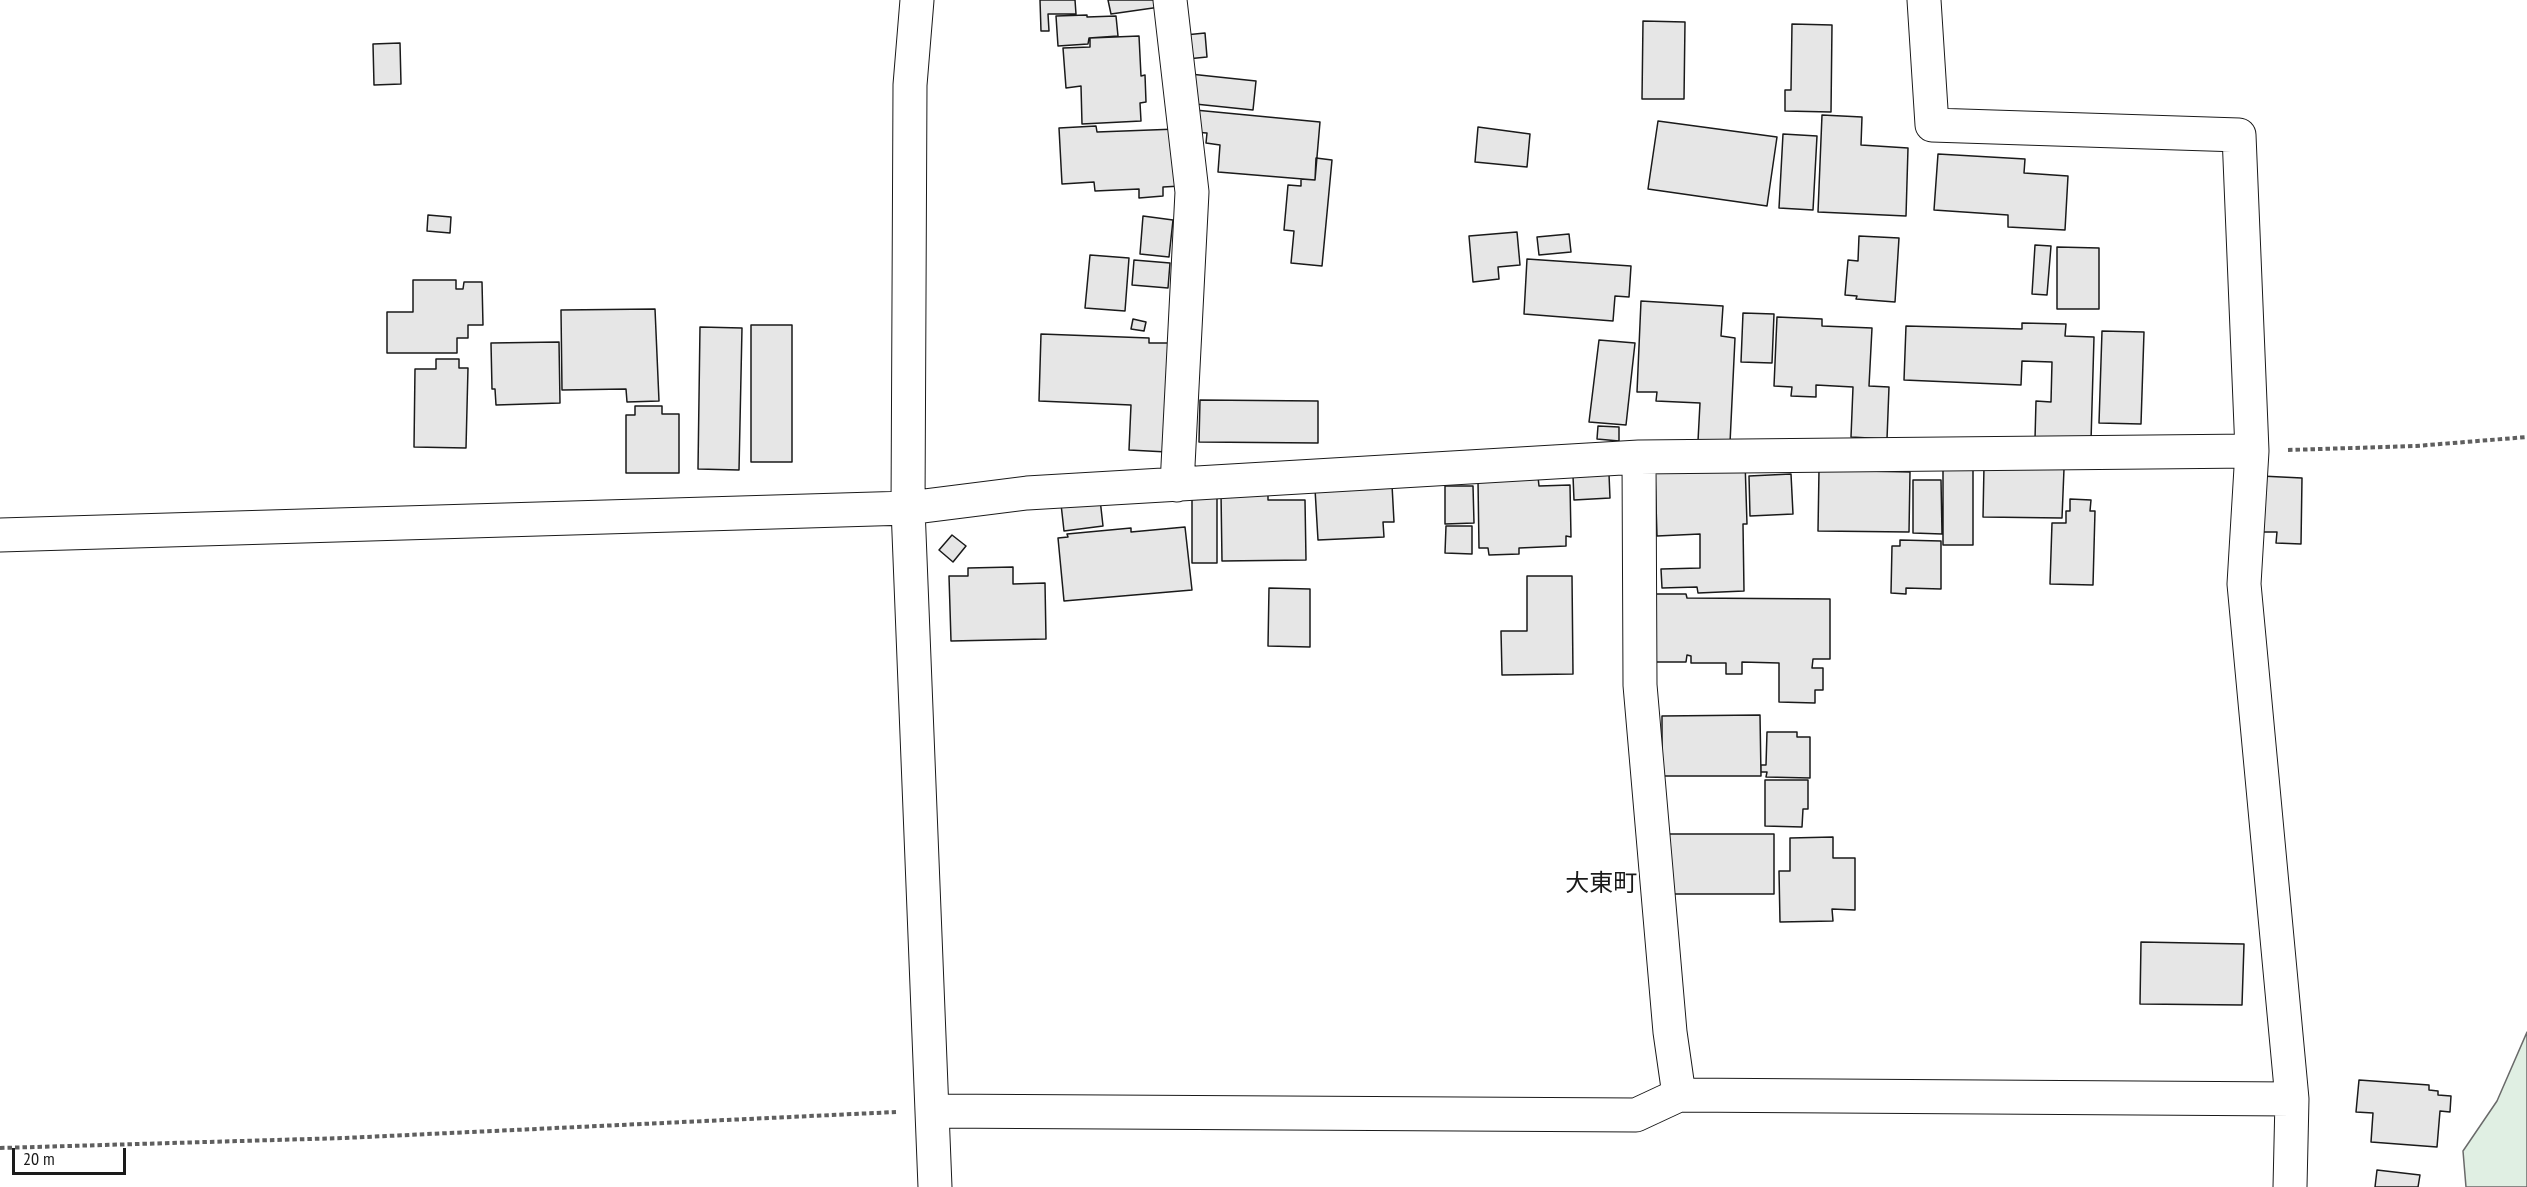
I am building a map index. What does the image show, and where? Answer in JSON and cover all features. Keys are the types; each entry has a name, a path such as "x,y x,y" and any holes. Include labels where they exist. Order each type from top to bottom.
{"street":[{"path":"917,0 910,85 908,508 935,1187"},
{"path":"1170,0 1192,192 1177,485"},
{"path":"1924,0 1932,125 2239,135 2252,451 2244,584 2292,1099 2290,1187"},
{"path":"0,535 908,508 1027,493 1639,457 2252,451"},
{"path":"1639,457 1640,685 1670,1032 1678,1095"},
{"path":"932,1111 1636,1115 1678,1095 2292,1099"}],"path":[{"path":"2252,451 2416,446 2527,437"},
{"path":"0,1148 344,1138 932,1111"}],"green space":[{"path":"2527,1032 2527,1187 2466,1187 2463,1151 2497,1101"}],"building":[{"path":"1040,0 1075,0 1076,14 1048,14 1049,31 1041,31"},
{"path":"1108,0 1159,0 1160,7 1111,14"},
{"path":"1087,15 1087,17 1116,16 1118,36 1089,38 1088,44 1058,46 1056,16"},
{"path":"1643,21 1685,22 1684,99 1642,99"},
{"path":"1792,24 1832,25 1831,112 1785,111 1785,90 1791,90"},
{"path":"1205,33 1207,57 1187,59 1185,35"},
{"path":"1139,36 1141,76 1145,75 1146,102 1140,103 1141,121 1082,124 1081,86 1066,88 1063,48 1090,47 1090,38"},
{"path":"400,43 401,84 374,85 373,44"},
{"path":"1190,74 1256,81 1253,110 1195,104"},
{"path":"1195,110 1320,122 1315,180 1218,172 1220,145 1206,143 1207,133 1193,132"},
{"path":"1822,115 1862,117 1861,145 1908,148 1906,216 1818,212"},
{"path":"1658,121 1777,137 1767,206 1648,189"},
{"path":"1096,126 1097,132 1177,129 1181,186 1163,187 1163,196 1139,198 1139,189 1095,191 1094,182 1062,184 1059,128"},
{"path":"1478,127 1530,134 1527,167 1475,162"},
{"path":"1783,134 1817,136 1813,210 1779,208"},
{"path":"1938,154 2025,159 2024,173 2068,176 2065,230 2008,227 2008,215 1934,210"},
{"path":"1316,158 1332,160 1322,266 1291,263 1294,231 1284,230 1288,185 1301,186 1301,179 1315,180"},
{"path":"428,215 451,217 450,233 427,231"},
{"path":"1143,216 1173,220 1169,257 1140,254"},
{"path":"1517,232 1520,265 1498,267 1499,279 1473,282 1469,236"},
{"path":"1569,234 1571,252 1539,255 1537,237"},
{"path":"1859,236 1899,238 1895,302 1856,299 1857,296 1845,295 1848,260 1858,261"},
{"path":"2035,245 2051,246 2047,295 2032,294"},
{"path":"2057,247 2099,248 2099,309 2057,309"},
{"path":"1090,255 1129,258 1125,311 1085,308"},
{"path":"1527,259 1631,266 1629,297 1615,296 1613,321 1524,314"},
{"path":"1134,260 1170,263 1168,288 1132,285"},
{"path":"413,280 456,280 456,289 463,289 464,282 482,282 483,325 468,325 468,338 457,338 457,353 387,353 387,312 413,312"},
{"path":"1641,301 1723,306 1721,336 1735,338 1730,443 1698,441 1700,403 1656,401 1657,392 1637,392"},
{"path":"655,309 659,401 627,402 626,389 562,390 561,310"},
{"path":"1743,313 1774,314 1772,363 1741,362"},
{"path":"1777,317 1822,319 1822,326 1872,328 1869,386 1889,387 1887,439 1851,437 1853,387 1816,385 1816,397 1791,396 1792,387 1774,386"},
{"path":"1133,319 1146,322 1144,331 1131,329"},
{"path":"2022,323 2066,324 2065,336 2094,337 2091,441 2035,439 2036,401 2051,402 2052,362 2022,361 2021,385 1904,380 1906,326 2022,329"},
{"path":"751,325 792,325 792,462 751,462"},
{"path":"700,327 742,328 739,470 698,469"},
{"path":"2102,331 2144,332 2141,424 2099,423"},
{"path":"1041,334 1149,338 1149,343 1176,343 1167,452 1129,450 1131,405 1039,401"},
{"path":"1599,340 1635,343 1626,425 1589,422"},
{"path":"559,342 560,403 496,405 495,389 492,389 491,343"},
{"path":"436,359 459,359 459,368 468,368 466,448 414,447 415,369 436,369"},
{"path":"1200,400 1318,401 1318,443 1199,442"},
{"path":"635,406 662,406 662,414 679,414 679,473 626,473 626,415 635,415"},
{"path":"1598,426 1619,427 1619,441 1597,439"},
{"path":"1745,461 1747,524 1743,524 1744,591 1698,593 1697,587 1662,588 1661,569 1700,568 1700,534 1657,536 1655,473"},
{"path":"1973,464 1973,545 1943,545 1943,465"},
{"path":"1984,466 2064,469 2062,518 1983,517"},
{"path":"1819,470 1910,472 1909,532 1818,531"},
{"path":"1609,474 1610,498 1574,500 1573,476"},
{"path":"1791,474 1793,514 1750,516 1749,476"},
{"path":"2261,476 2302,478 2301,544 2276,543 2277,532 2260,532"},
{"path":"1538,477 1539,486 1570,485 1571,537 1566,536 1566,546 1519,548 1519,554 1489,555 1488,548 1479,548 1478,481"},
{"path":"1913,480 1941,480 1942,534 1913,533"},
{"path":"1392,485 1394,522 1383,522 1384,537 1318,540 1315,489"},
{"path":"1445,486 1473,486 1474,523 1445,524"},
{"path":"1221,493 1268,493 1268,500 1305,500 1306,560 1222,561"},
{"path":"1192,494 1217,494 1217,563 1192,563"},
{"path":"1100,499 1103,526 1064,531 1061,504"},
{"path":"2070,499 2091,500 2090,511 2095,511 2093,585 2050,584 2052,523 2066,523 2066,511 2070,511"},
{"path":"1446,526 1472,526 1472,554 1445,553"},
{"path":"1185,527 1192,590 1064,601 1058,538 1068,537 1067,534 1131,528 1131,532"},
{"path":"952,535 966,546 953,562 939,550"},
{"path":"1900,540 1941,541 1941,589 1906,588 1906,594 1891,593 1892,546 1900,546"},
{"path":"1013,567 1013,584 1045,583 1046,639 951,641 949,576 968,576 968,568"},
{"path":"1527,576 1572,576 1573,674 1502,675 1501,631 1527,631"},
{"path":"1269,588 1310,589 1310,647 1268,646"},
{"path":"1655,594 1686,594 1687,598 1830,599 1830,659 1813,659 1812,668 1823,668 1823,690 1815,690 1815,703 1779,702 1779,663 1742,662 1742,674 1726,674 1726,663 1691,663 1691,656 1687,655 1686,662 1655,662"},
{"path":"1760,715 1761,776 1662,776 1662,716"},
{"path":"1767,732 1797,732 1797,737 1810,737 1810,778 1766,777 1767,772 1761,772 1761,765 1766,765"},
{"path":"1765,780 1808,780 1808,809 1803,809 1802,827 1765,826"},
{"path":"1659,834 1774,834 1774,894 1669,894"},
{"path":"1833,837 1833,858 1855,858 1855,910 1832,909 1833,921 1780,922 1779,871 1790,871 1790,838"},
{"path":"2141,942 2244,944 2242,1005 2140,1004"},
{"path":"2359,1080 2429,1085 2429,1090 2438,1091 2438,1095 2451,1096 2450,1112 2440,1111 2437,1147 2371,1142 2373,1113 2356,1112"},
{"path":"2377,1170 2420,1175 2418,1187 2375,1187"}],"district":[{"name":"大東町","path":"1601,884"}]}
